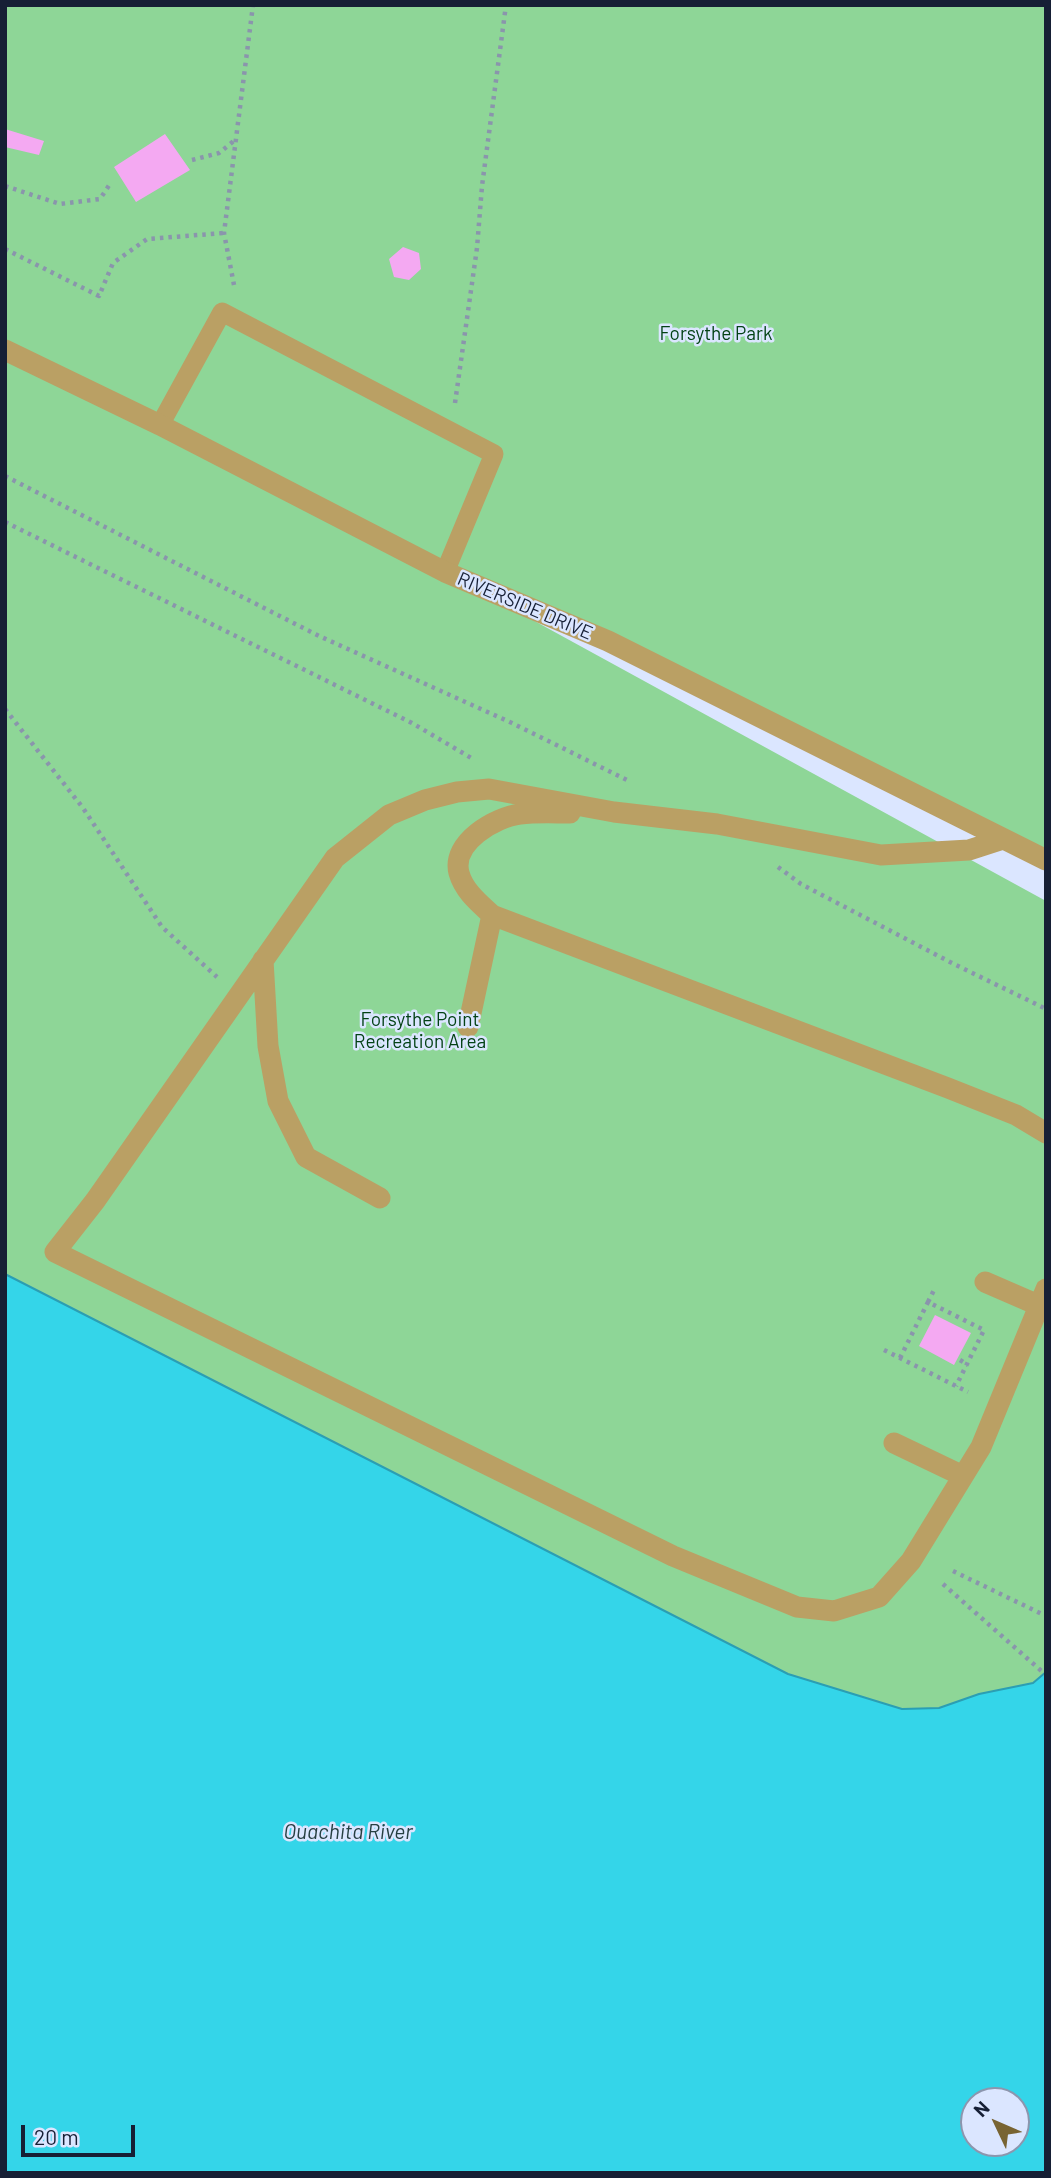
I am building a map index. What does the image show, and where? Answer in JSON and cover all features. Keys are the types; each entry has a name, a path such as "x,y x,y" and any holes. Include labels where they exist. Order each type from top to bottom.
{"street":[{"name":"RIVERSIDE DRIVE","path":"5,350 160,425 445,572 608,641 1046,860"},
{"path":"985,1282 1042,1297 981,1447 911,1561 879,1597 834,1611 797,1607 673,1556 55,1252 95,1201 335,858 389,815 436,797 489,789 614,811 717,824 881,855 969,850 1003,839"},
{"path":"614,811 519,814 495,821 477,833 462,850 458,870 468,894 492,915 948,1088 1016,1115 1046,1133"},
{"path":"468,1027 492,915"},
{"path":"262,960 268,1046 278,1101 306,1157 380,1198"},
{"path":"894,1443 963,1476"}],"lane":[{"path":"160,425 222,312 494,454 445,572"}],"path":[{"path":"244,324 224,233 253,5"},
{"path":"450,431 462,369 506,5"},
{"path":"192,160 219,153 236,140"},
{"path":"5,186 60,204 100,199 110,184"},
{"path":"5,249 99,296 113,263 147,239 224,233"},
{"path":"5,476 318,636 512,723"},
{"path":"5,522 412,723 477,761"},
{"path":"5,709 83,808 162,927 238,996"},
{"path":"900,1359 935,1288"},
{"path":"928,1302 984,1330 956,1386"},
{"path":"884,1350 968,1392"},
{"path":"960,1360 968,1364"},
{"path":"953,1571 1046,1616"},
{"path":"943,1584 1046,1675"}],"green space":[{"name":"Forsythe Point Recreation Area","path":"5,5 1046,5 1046,860 445,572 1046,901 1046,1703 931,1753 5,1287"}],"water":[{"name":"Ouachita River","path":"5,1274 788,1674 902,1709 939,1708 979,1694 1033,1683 1046,1672 1046,2173 5,2173"}],"building":[{"path":"5,129 44,141 39,155 5,147"},
{"path":"165,134 190,170 136,202 114,167"},
{"path":"403,247 419,253 421,269 409,280 394,277 389,259"},
{"path":"935,1315 971,1333 954,1365 919,1346"}],"park label":[{"name":"Forsythe Park","path":"716,334"}]}
